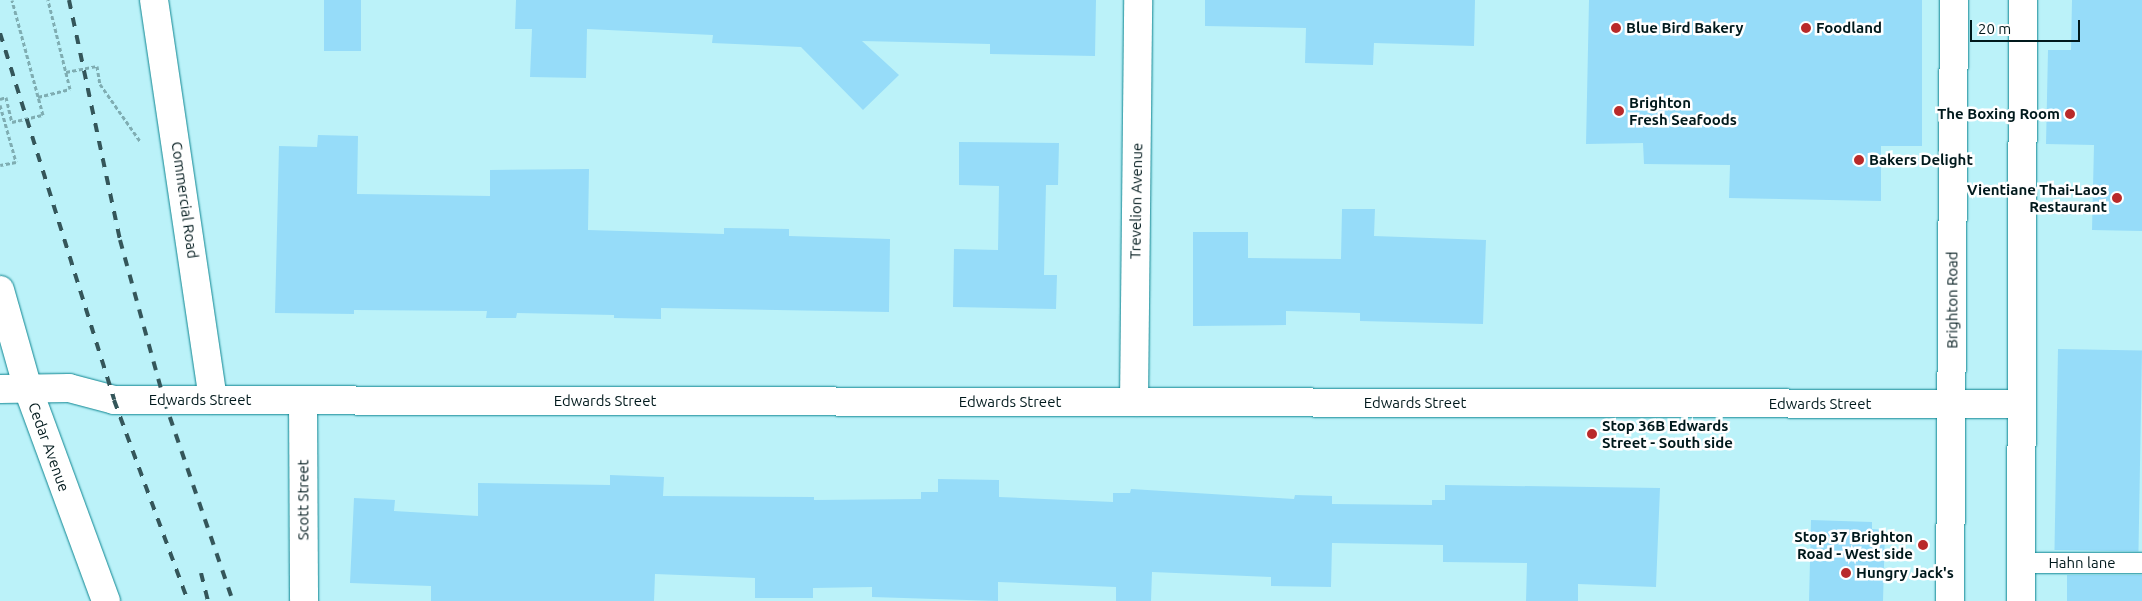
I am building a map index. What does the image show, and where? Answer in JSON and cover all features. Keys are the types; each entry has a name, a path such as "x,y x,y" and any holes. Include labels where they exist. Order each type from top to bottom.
{"street":[{"name":"Commercial Road","path":"154,0 177,145 213,400"},
{"name":"Trevelion Avenue","path":"1134,402 1138,0"},
{"name":"Brighton Road","path":"1950,601 1954,0"},
{"path":"2021,601 2023,0"},
{"name":"Cedar Avenue","path":"0,290 28,389 106,601"},
{"name":"Edwards Street","path":"0,389 69,388 114,400 2022,404"},
{"name":"Scott Street","path":"303,400 304,601"}],"lane":[{"name":"Hahn lane","path":"2021,562 2142,563"}],"path":[{"path":"0,99 6,97 12,122 43,115 12,0"},
{"path":"38,97 70,89 48,0"},
{"path":"66,72 97,66 100,84 146,149 177,145"},
{"path":"0,105 16,162 0,165"}],"building":[{"path":"324,0 361,0 361,51 324,51"},
{"path":"516,0 1096,0 1095,56 990,54 990,44 862,41 899,75 863,110 801,47 712,43 713,35 587,29 586,78 530,77 532,29 515,29"},
{"path":"1205,0 1475,0 1474,46 1374,43 1373,65 1305,63 1306,28 1205,26"},
{"path":"1589,0 1922,0 1922,146 1881,146 1881,201 1729,198 1730,165 1644,164 1643,143 1586,144"},
{"path":"2072,0 2142,0 2142,231 2092,230 2094,145 2046,144 2048,50 2071,50"},
{"path":"318,135 358,136 357,194 490,196 490,170 589,169 588,230 724,234 724,228 789,229 789,236 890,239 889,312 661,308 661,319 614,318 614,315 517,313 516,318 486,318 487,311 354,310 354,314 275,313 279,146 317,147"},
{"path":"959,142 1059,143 1058,185 1046,185 1044,275 1057,275 1056,309 953,307 954,249 998,250 999,186 959,185"},
{"path":"1342,209 1375,209 1374,236 1486,240 1483,324 1360,321 1360,313 1286,311 1286,325 1193,326 1193,232 1248,232 1248,258 1341,259"},
{"path":"2058,349 2142,350 2138,551 2054,550"},
{"path":"610,475 664,477 663,496 814,497 814,500 921,499 921,492 938,492 938,479 999,480 999,497 1113,502 1113,493 1130,493 1131,489 1294,499 1295,495 1332,496 1332,504 1432,505 1432,500 1445,500 1445,485 1660,488 1656,587 1578,584 1578,601 1526,601 1527,563 1443,562 1443,545 1332,543 1331,587 1271,586 1271,577 1152,572 1151,601 1116,601 1116,587 998,582 998,601 872,597 872,587 813,588 813,598 755,598 755,578 655,574 654,601 431,601 431,586 350,583 354,498 395,500 394,511 478,516 478,483 610,485"},
{"name":"Hungry Jack's","path":"1811,520 1872,522 1872,529 1885,530 1883,601 1809,601"},
{"path":"2067,575 2142,575 2142,601 2067,601"}],"railway":[{"path":"69,0 120,240 164,400 233,601"},
{"path":"0,33 114,400 188,601"},
{"path":"201,573 208,601"}],"place":[{"name":"Blue Bird Bakery","path":"1616,28"},
{"name":"Foodland","path":"1806,28"},
{"name":"Brighton Fresh Seafoods","path":"1619,111"},
{"name":"The Boxing Room","path":"2070,114"},
{"name":"Bakers Delight","path":"1859,160"},
{"name":"Vientiane Thai-Laos Restaurant","path":"2117,198"},
{"name":"Stop 36B Edwards Street - South side","path":"1592,434"},
{"name":"Stop 37 Brighton Road - West side","path":"1923,545"},
{"name":"Hungry Jack's","path":"1846,573"}]}
